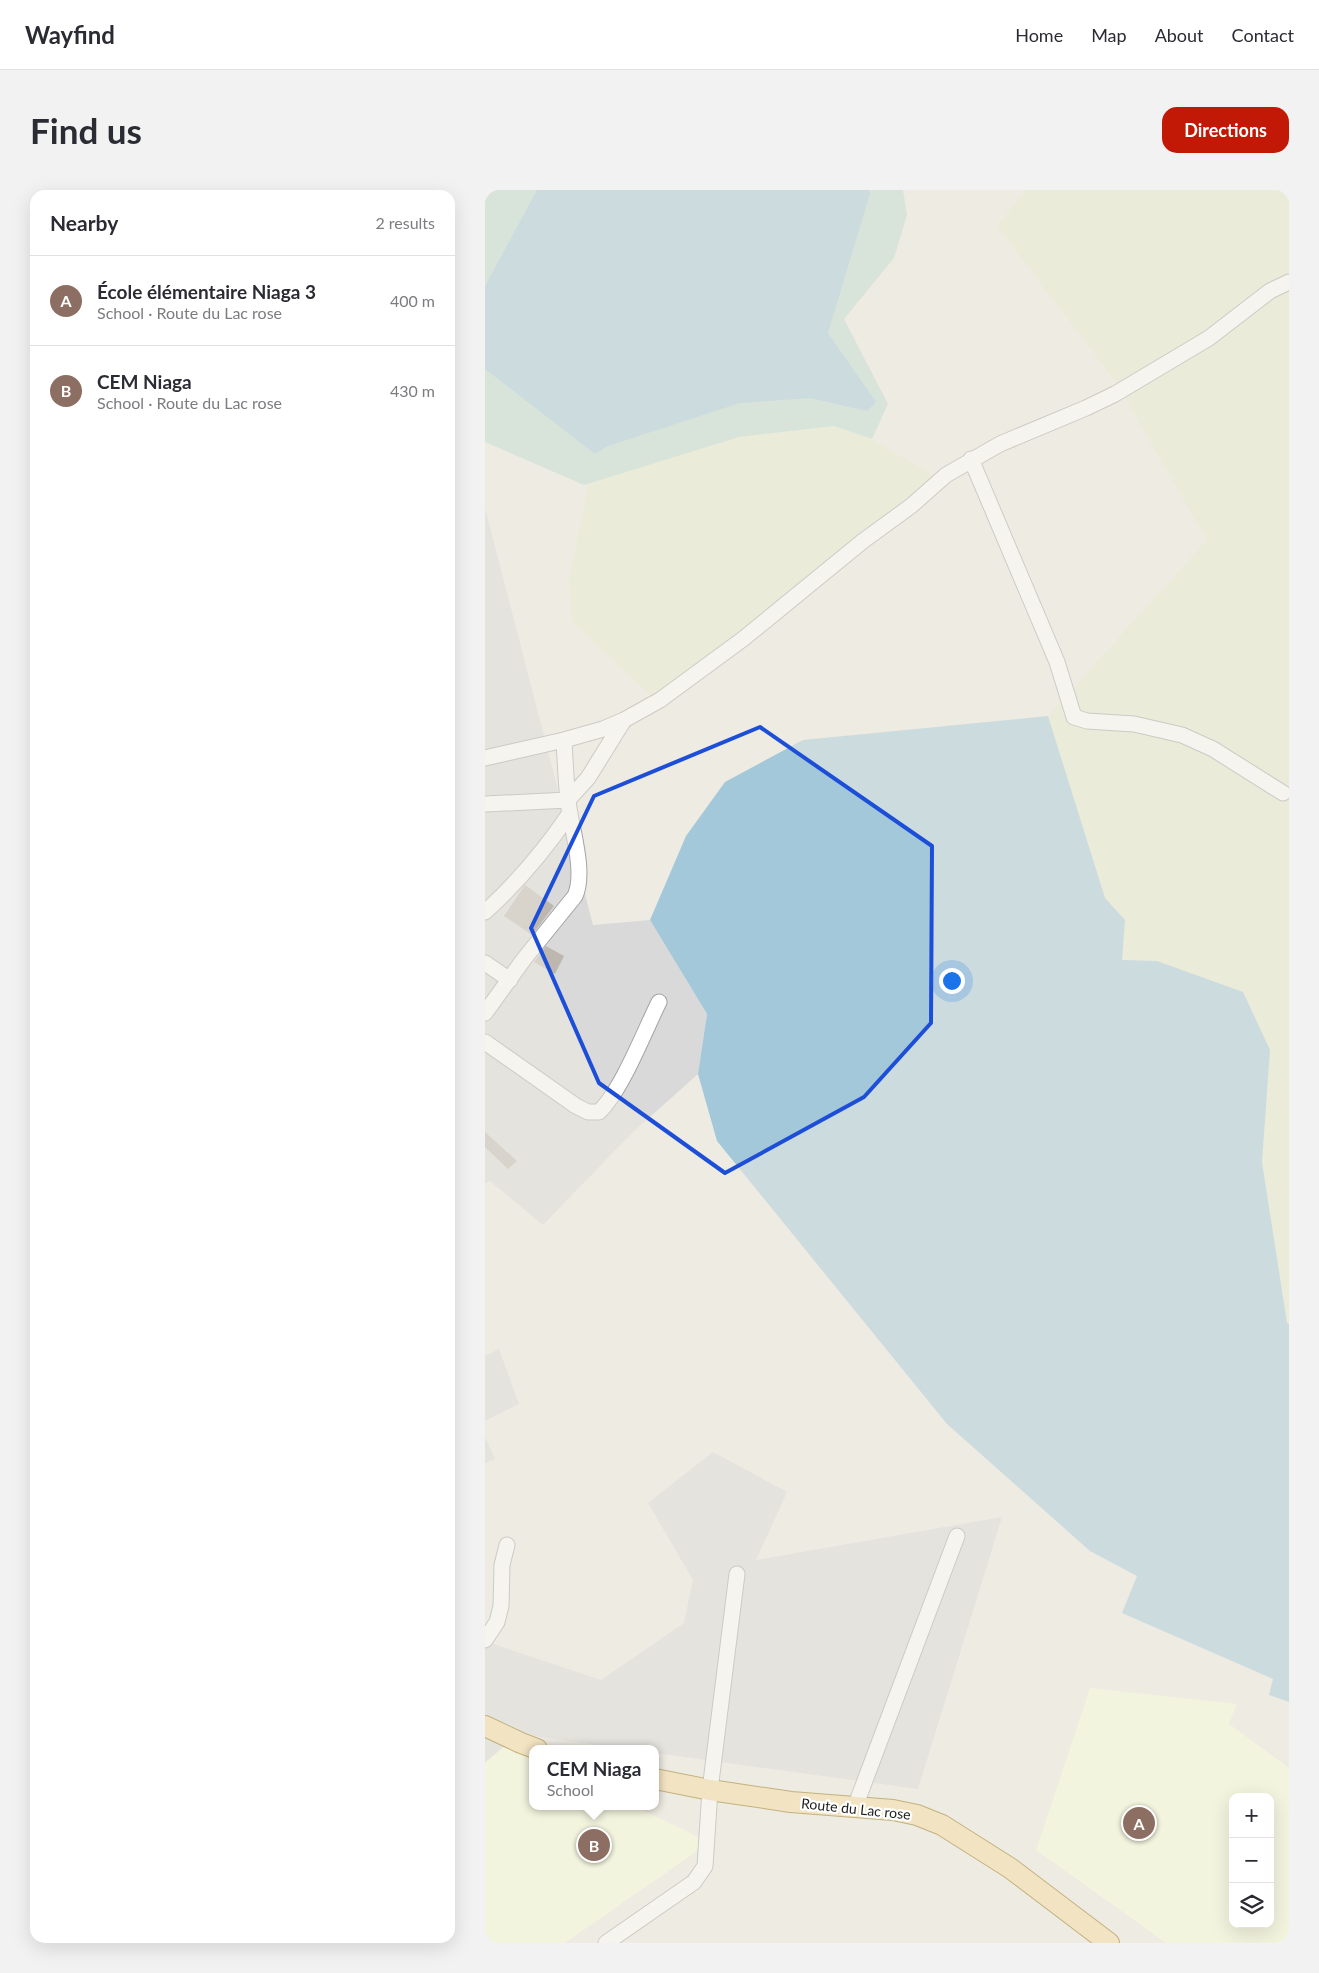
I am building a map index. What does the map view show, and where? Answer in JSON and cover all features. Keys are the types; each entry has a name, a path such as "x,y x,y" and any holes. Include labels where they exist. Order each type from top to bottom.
{"main road":[{"path":"485,1726 529,1746"},
{"name":"Route du Lac rose","path":"659,1781 791,1802 893,1810 942,1825 1011,1868 1109,1943"}],"street":[{"path":"485,758 564,740 603,729 624,720 676,689 743,639 863,540 911,506 946,475 1000,444 1115,394 1209,338 1270,291 1289,282"},
{"path":"971,460 1057,662 1074,717 1087,722 1134,724 1182,734 1287,790"},
{"path":"485,912 537,859 624,720"},
{"path":"485,1013 542,936 575,896 579,888 576,846 569,806 564,740"},
{"path":"485,804 569,806"},
{"path":"485,963 510,980"},
{"path":"485,1042 576,1106 588,1112 599,1112 606,1105 620,1082 659,1002"},
{"path":"855,1807 957,1536"},
{"path":"485,1640 497,1622 501,1606 502,1566 507,1545"},
{"path":"606,1943 694,1882 705,1866 710,1790 737,1574"}],"highlighted area":[{"path":"760,727 932,846 931,1023 864,1097 725,1173 599,1083 531,928 594,796"}],"shaded area":[{"path":"488,190 903,190 907,215 894,258 844,319 888,404 872,439 834,426 739,437 584,485 485,442 485,192"},
{"path":"537,190 869,190 870,194 828,333 876,402 867,411 810,398 740,403 608,446 595,454 485,369 485,286"},
{"path":"1026,190 1289,190 1289,1324 1287,1323 1262,1162 1270,1050 1157,961 1122,960 1125,920 1105,898 1048,716 1207,540 1116,382 997,226"},
{"path":"810,398 872,439 936,477 655,700 572,621 569,580 595,454"},
{"path":"485,508 593,925 650,920 707,1014 698,1074 632,1133 543,1225 490,1181 485,1183"},
{"path":"1048,716 1105,898 1125,920 1122,960 1157,961 1243,992 1270,1050 1262,1162 1287,1323 1289,1324 1289,1702 1269,1695 1273,1679 1122,1613 1137,1576 1090,1551 947,1424 717,1141 698,1074 707,1014 650,920 686,836 725,782 803,740"},
{"path":"499,1349 519,1404 485,1421 485,1356"},
{"path":"485,1437 495,1459 485,1463"},
{"path":"713,1452 787,1492 756,1560 1002,1517 918,1789 659,1754 659,1745 597,1745 520,1734 485,1762 485,1639 499,1646 601,1680 684,1623 693,1580 648,1503"},
{"path":"1090,1688 1237,1704 1229,1724 1289,1768 1289,1943 1166,1943 1036,1850"},
{"path":"506,1745 529,1756 529,1810 642,1810 705,1840 700,1849 565,1943 485,1943 485,1763"}],"building":[{"path":"525,885 554,906 532,935 504,916"},
{"path":"546,946 564,956 555,974 534,962"},
{"path":"485,1132 517,1161 508,1169 485,1147"}],"place":[{"name":"École élémentaire Niaga 3","path":"1139,1823"},
{"name":"CEM Niaga","path":"594,1845"}]}
